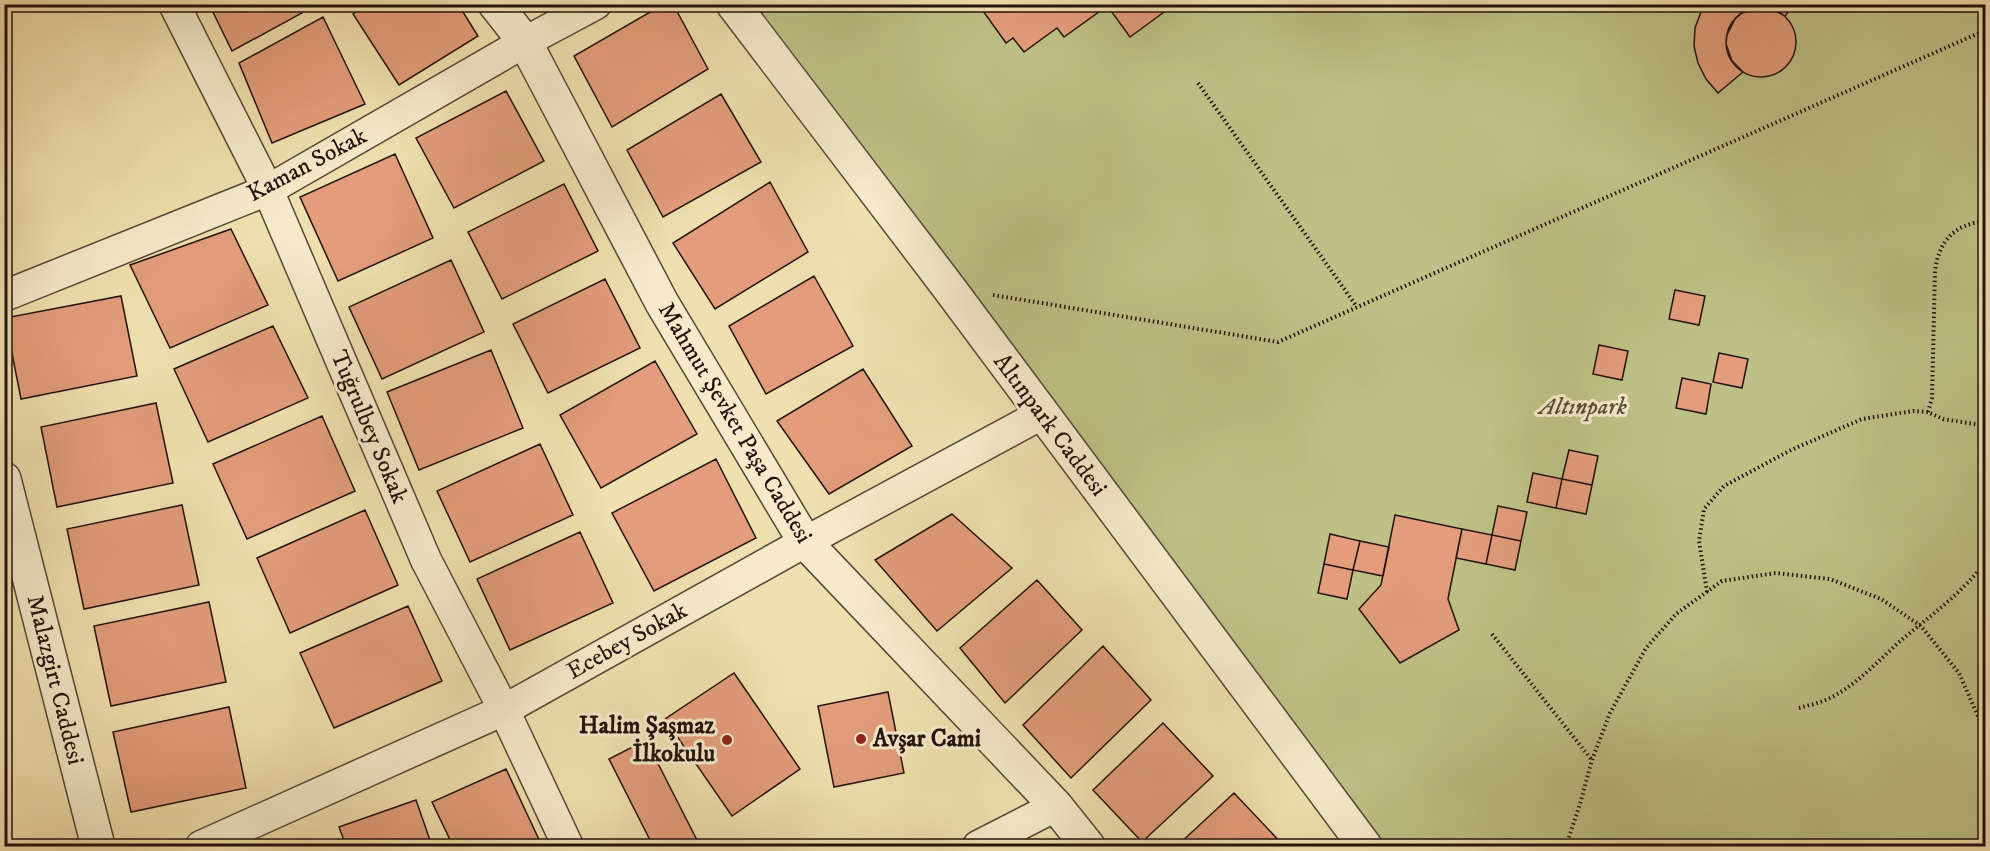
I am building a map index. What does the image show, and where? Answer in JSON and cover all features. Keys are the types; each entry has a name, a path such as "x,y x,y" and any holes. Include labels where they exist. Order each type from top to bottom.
{"street":[{"name":"Tuğrulbey Sokak","path":"174,4 268,190 426,560 504,710 568,846"},
{"name":"Mahmut Şevket Paşa Caddesi","path":"495,4 525,42 662,303 805,542 1056,806 1088,846"},
{"name":"Kaman Sokak","path":"4,296 268,190 525,42 596,4"},
{"name":"Altınpark Caddesi","path":"733,4 949,288 1365,846"},
{"name":"Ecebey Sokak","path":"201,846 504,710 805,542 1042,414"},
{"name":"Malazgirt Caddesi","path":"4,479 98,846"},
{"path":"978,846 1056,806"}],"path":[{"path":"1983,4 1986,11"},
{"path":"949,288 1278,342 1986,30"},
{"path":"1198,83 1357,307"},
{"path":"1928,412 1932,398 1936,258 1941,246 1949,236 1972,223 1986,221"},
{"path":"1707,592 1699,541 1704,509 1724,486 1791,450 1862,419 1896,412 1928,412 1943,419 1986,426"},
{"path":"1799,708 1829,699 1850,686 1921,626 1978,572 1986,561"},
{"path":"1566,846 1592,760 1610,713 1646,648 1676,614 1722,581 1776,573 1830,579 1881,599 1921,626 1959,674 1981,723"},
{"path":"1492,633 1592,760"}],"green space":[{"name":"Altınpark","path":"733,5 1985,5 1985,846 1365,846"}],"building":[{"path":"209,4 299,4 302,13 232,51"},
{"path":"367,4 458,4 478,36 399,85 353,14"},
{"path":"664,4 673,4 708,69 612,127 574,56"},
{"path":"978,4 1107,4 1107,6 1064,37 1057,28 1024,52 1013,38 1006,43"},
{"path":"1106,4 1175,4 1130,37"},
{"path":"1704,4 1794,4 1785,16 1769,8 1760,8 1742,13 1735,19 1727,35 1726,44 1732,61 1743,72 1718,93 1706,79 1698,63 1694,46 1695,28"},
{"path":"1761,7 1774,10 1786,17 1793,29 1796,42 1793,55 1786,67 1774,74 1761,77 1748,74 1736,67 1729,55 1726,42 1729,29 1736,17 1748,10"},
{"path":"323,17 365,104 272,143 239,63"},
{"path":"506,91 544,161 454,208 416,138"},
{"path":"721,94 761,162 663,217 627,150"},
{"path":"395,154 433,238 338,281 300,197"},
{"path":"770,182 808,252 715,309 673,243"},
{"path":"564,184 598,251 502,299 468,232"},
{"path":"231,229 268,305 170,348 130,265"},
{"path":"451,260 484,332 382,379 349,307"},
{"path":"814,276 853,346 766,394 729,326"},
{"path":"605,279 640,348 548,393 513,324"},
{"path":"1675,290 1705,296 1699,325 1669,319"},
{"path":"121,296 137,376 21,399 5,318"},
{"path":"273,326 308,398 208,442 174,369"},
{"path":"1599,345 1628,351 1622,380 1593,374"},
{"path":"491,350 523,428 419,470 387,392"},
{"path":"1719,353 1748,359 1742,388 1713,382"},
{"path":"655,361 697,434 601,488 560,415"},
{"path":"863,369 912,446 829,494 777,421"},
{"path":"1682,378 1711,384 1706,414 1676,408"},
{"path":"156,403 173,483 57,507 41,427"},
{"path":"322,416 355,491 247,539 213,464"},
{"path":"540,444 573,515 470,562 437,491"},
{"path":"1569,450 1598,456 1592,485 1562,479"},
{"path":"716,459 756,538 654,591 612,513"},
{"path":"1533,473 1562,479 1556,508 1527,502"},
{"path":"1562,479 1592,485 1586,514 1556,508"},
{"path":"182,505 199,585 84,609 67,529"},
{"path":"1498,506 1527,512 1521,541 1492,535"},
{"path":"365,510 398,585 290,633 257,558"},
{"path":"952,514 1012,568 937,631 875,560"},
{"path":"1395,515 1462,529 1448,599 1459,630 1400,663 1359,609 1381,585"},
{"path":"1462,529 1492,535 1486,564 1456,558"},
{"path":"580,532 613,603 510,650 477,579"},
{"path":"1330,534 1360,541 1353,570 1324,564"},
{"path":"1492,535 1521,541 1515,570 1486,564"},
{"path":"1360,541 1389,547 1383,576 1353,570"},
{"path":"1324,564 1353,570 1347,599 1318,593"},
{"path":"1037,580 1082,630 1005,703 960,648"},
{"path":"209,602 226,682 111,706 94,626"},
{"path":"408,606 442,681 334,728 300,653"},
{"path":"1103,646 1151,700 1071,778 1023,725"},
{"path":"734,673 800,769 732,816 665,719"},
{"name":"Avşar Cami","path":"888,692 904,773 834,787 818,706"},
{"path":"229,707 246,788 131,812 113,732"},
{"path":"1163,723 1213,776 1142,842 1093,790"},
{"path":"646,740 700,846 653,846 609,759"},
{"path":"506,769 542,846 453,846 432,802"},
{"path":"1234,793 1284,846 1177,846"},
{"path":"416,800 432,846 346,846 339,827"}],"place":[{"name":"Avşar Cami","path":"861,739"},
{"name":"Halim Şaşmaz İlkokulu","path":"727,740"}]}
